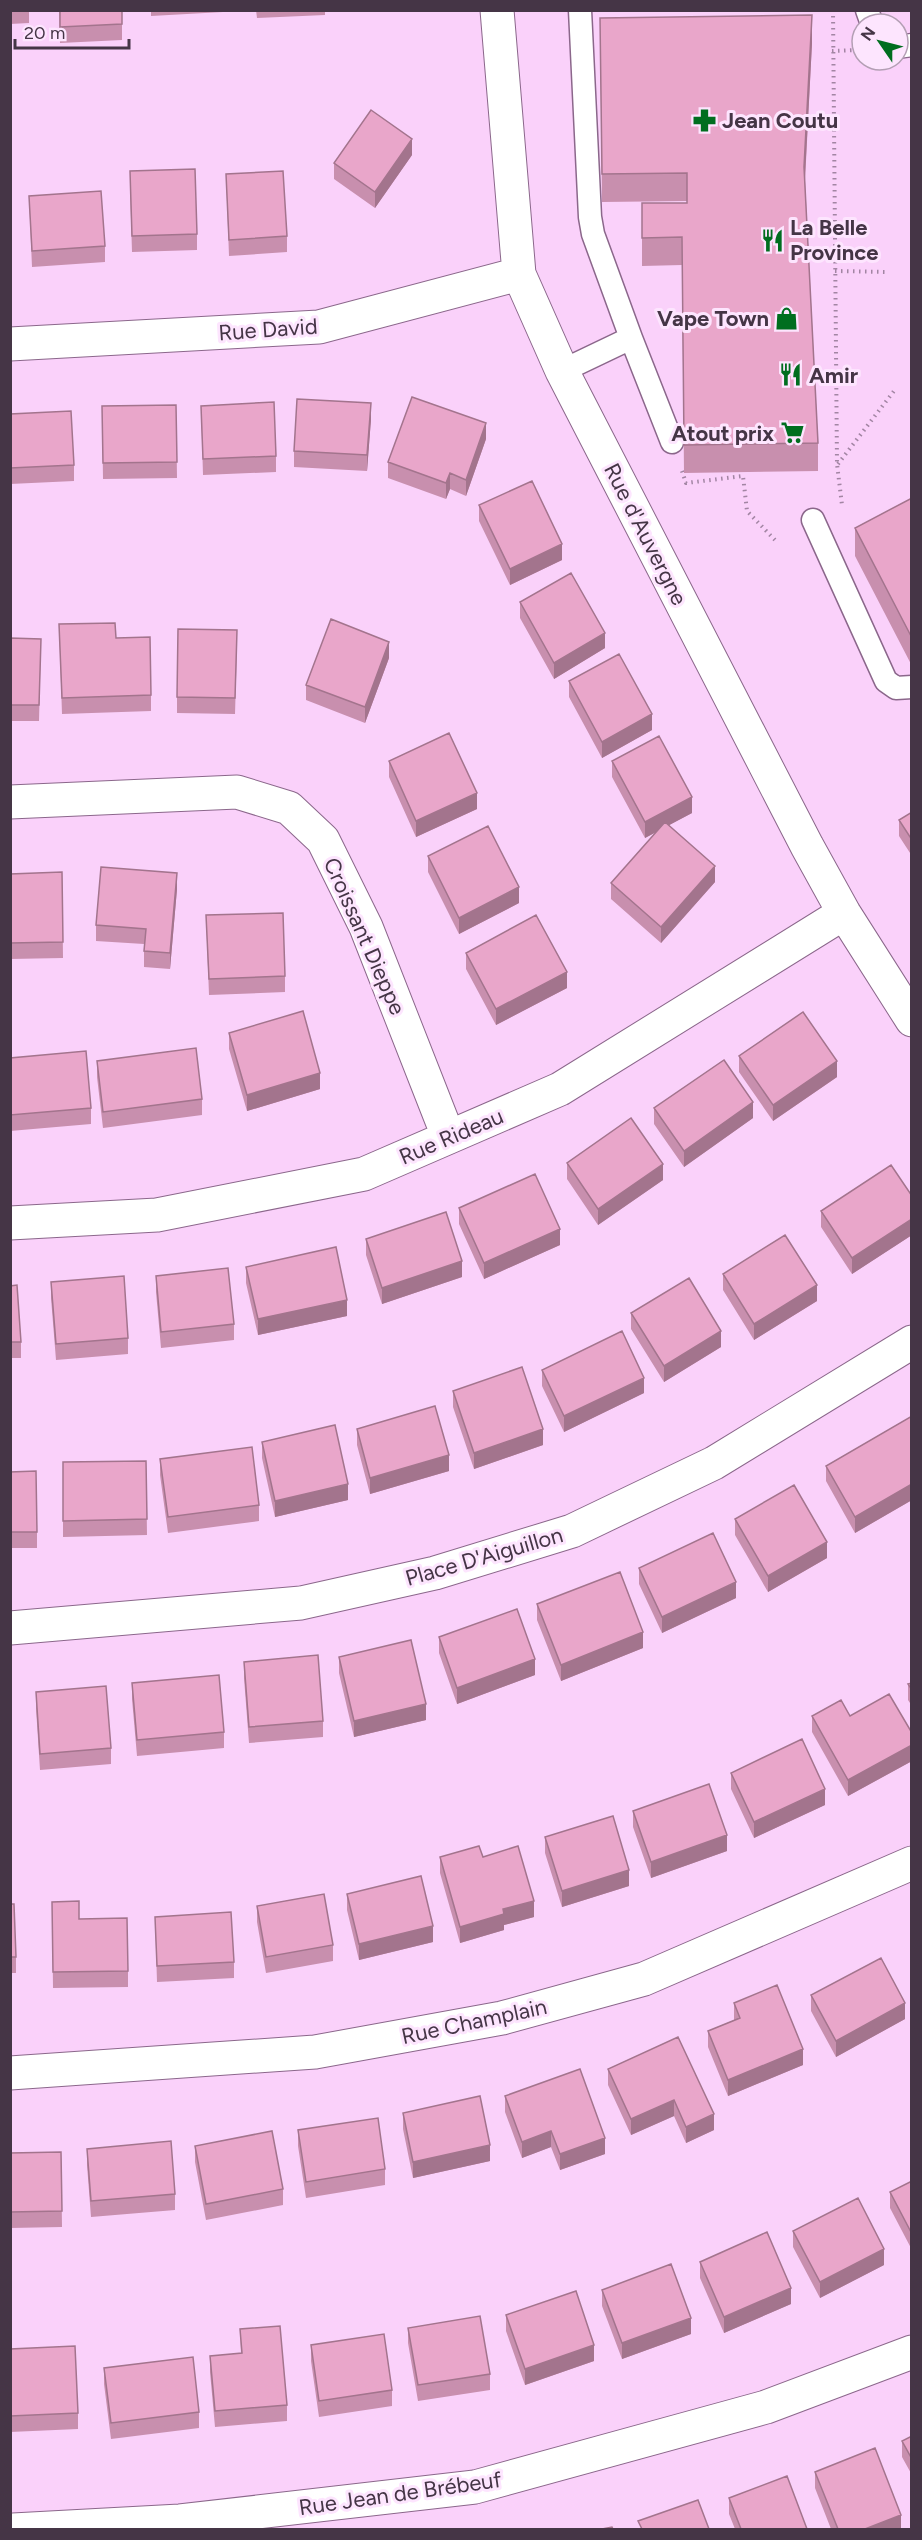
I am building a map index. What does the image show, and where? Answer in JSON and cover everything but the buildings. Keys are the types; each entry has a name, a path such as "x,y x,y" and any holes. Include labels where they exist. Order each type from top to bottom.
{"street":[{"name":"Rue d'Auvergne","path":"497,10 519,274 562,371 844,913 912,1020"},
{"name":"Rue David","path":"10,344 319,327 519,274"},
{"name":"Croissant Dieppe","path":"10,802 237,792 289,808 323,840 361,917 448,1136"},
{"name":"Rue Rideau","path":"10,1222 157,1215 364,1174 560,1089 844,913"},
{"name":"Place D'Aiguillon","path":"10,1628 301,1603 435,1573 572,1530 714,1463 912,1342"},
{"name":"Rue Champlain","path":"10,2073 315,2052 502,2018 644,1979 912,1863"},
{"name":"Rue Jean de Brébeuf","path":"13,2529 180,2521 475,2487 766,2408 912,2352"}],"lane":[{"path":"580,10 590,217 593,234 672,442"},
{"path":"562,371 631,338"},
{"path":"813,520 886,681 896,688 912,687"}],"path":[{"path":"832,10 837,464 842,512"},
{"path":"832,51 850,50"},
{"path":"835,272 888,273"},
{"path":"837,464 894,392"},
{"path":"686,483 743,476 747,511 775,540"}],"place":[{"name":"Jean Coutu","path":"704,120"},
{"name":"La Belle Province","path":"772,240"},
{"name":"Vape Town","path":"787,318"},
{"name":"Amir","path":"791,375"},
{"name":"Atout prix","path":"792,433"}]}
